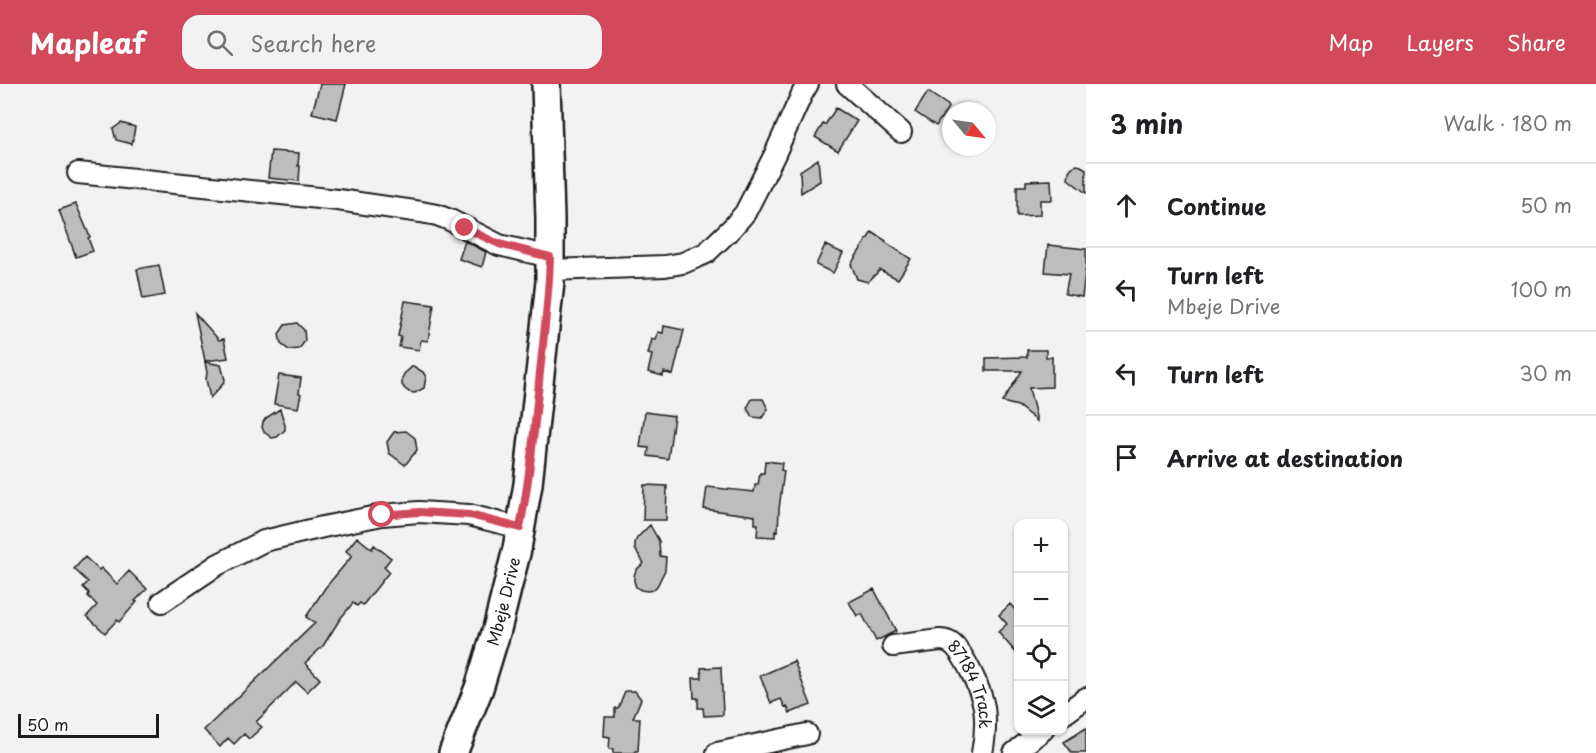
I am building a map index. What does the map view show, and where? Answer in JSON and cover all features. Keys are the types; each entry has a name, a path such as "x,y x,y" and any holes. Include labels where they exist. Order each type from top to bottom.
{"street":[{"name":"Mbeje Drive","path":"453,753 479,688 494,639 517,549 528,484 550,264 546,84"},
{"path":"78,173 338,200 429,213 550,264 665,266 683,264 706,254 745,213 808,84"},
{"path":"847,84 901,132"},
{"path":"162,602 217,566 264,541 323,527 382,515 419,512 470,515 520,528"},
{"name":"87184 Track","path":"893,646 940,640 948,641 960,653 979,689 984,705 986,724 982,753"},
{"path":"1068,711 1086,698"},
{"path":"717,753 807,734"},
{"path":"1014,753 1037,735"}],"building":[{"path":"320,84 346,84 337,119 312,113"},
{"path":"928,92 943,102 942,117 936,126 915,112"},
{"path":"836,108 857,121 838,151 815,137"},
{"path":"121,123 135,127 132,144 116,140 113,129"},
{"path":"271,151 299,153 299,181 268,178"},
{"path":"818,159 820,181 801,193 800,171"},
{"path":"1077,165 1086,169 1086,193 1068,179 1069,171"},
{"path":"1051,180 1052,200 1040,200 1040,215 1017,216 1017,186 1026,186 1026,181"},
{"path":"76,204 90,237 88,238 93,251 76,257 59,210"},
{"path":"872,232 911,259 898,279 880,270 868,282 857,279 851,264"},
{"path":"465,241 486,252 482,267 459,259"},
{"path":"825,245 843,253 833,273 816,265"},
{"path":"1048,245 1086,249 1082,297 1065,294 1069,274 1045,272"},
{"path":"159,265 165,295 143,299 137,269"},
{"path":"405,301 434,305 428,341 421,340 419,350 399,347 401,337 398,336"},
{"path":"195,313 219,340 224,339 228,358 205,361"},
{"path":"297,323 304,330 305,341 299,349 289,350 281,344 279,334 285,325"},
{"path":"664,326 684,330 673,375 664,372 663,376 648,372 652,355 648,354 652,339 656,340 658,332 663,333"},
{"path":"1027,350 1046,350 1046,357 1052,357 1052,387 1029,388 1037,421 1018,406 1002,402 1022,371 986,371 986,358 1027,357"},
{"path":"205,362 221,365 225,380 210,398 206,379"},
{"path":"413,366 423,372 426,377 424,388 415,393 409,392 402,385 404,374"},
{"path":"279,375 301,378 298,408 274,404"},
{"path":"752,399 763,399 768,409 762,418 752,417 747,408"},
{"path":"280,409 285,430 272,438 264,432 263,422"},
{"path":"645,412 674,416 668,459 648,456 649,448 640,447"},
{"path":"406,431 415,438 417,450 405,465 389,453 387,442 394,432"},
{"path":"765,461 782,463 781,470 784,471 778,532 775,531 775,537 757,536 758,524 755,524 755,516 704,509 707,487 754,492 760,473 764,473"},
{"path":"644,485 667,486 666,520 643,520"},
{"path":"650,525 659,541 660,556 666,557 665,570 657,586 647,591 636,587 634,581 636,570 644,563 635,549 635,543"},
{"path":"357,537 372,549 374,545 391,558 384,567 389,572 363,605 360,603 357,606 353,603 323,646 305,663 320,679 307,692 296,682 256,722 262,727 249,739 244,734 234,744 228,738 220,747 204,730 315,623 306,617 325,588 352,556 346,551"},
{"path":"85,557 99,570 101,568 117,584 129,571 147,589 119,622 117,620 105,633 87,616 97,605 83,587 88,582 74,569"},
{"path":"874,589 896,631 876,641 862,614 857,616 849,602"},
{"path":"1010,604 1014,608 1014,650 998,632 1007,624 999,615"},
{"path":"794,661 811,705 790,713 781,699 771,703 760,676"},
{"path":"721,667 723,715 704,716 703,708 698,708 698,698 694,698 693,678 702,678 701,668"},
{"path":"625,691 635,691 641,699 633,718 640,718 638,751 613,753 613,749 609,749 610,737 604,736 605,717 615,717 615,708 618,708"},
{"path":"1086,728 1086,753 1072,753 1064,742"}],"route":[{"path":"382,515 419,512 470,515 520,528 528,484 537,407 550,282 550,257 499,244 465,228"}]}
